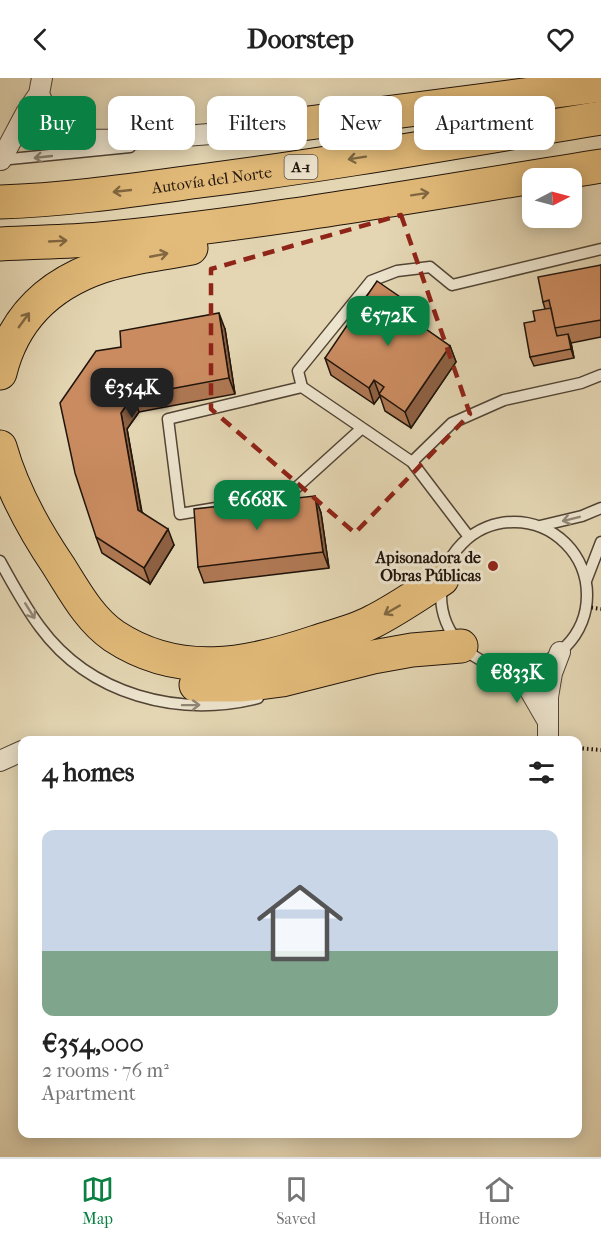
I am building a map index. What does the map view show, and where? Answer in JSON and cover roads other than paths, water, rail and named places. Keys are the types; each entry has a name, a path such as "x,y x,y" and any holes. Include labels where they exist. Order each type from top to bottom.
{"highway":[{"path":"307,123 601,85"},
{"name":"Autovía del Norte","path":"0,202 147,188 262,173 601,118"},
{"path":"0,244 98,239 258,219 601,166"},
{"path":"0,373 4,355 19,327 39,301 74,278 102,266 212,243 258,219"},
{"path":"0,447 7,471 27,516 90,614 113,635 135,648 163,658 206,665 278,655 370,623 442,579"},
{"path":"0,508 42,581 82,636 140,671 187,685 242,685 282,680 364,659 412,650 461,646"}],"street":[{"path":"41,86 57,128 68,136 81,140 207,134"},
{"path":"0,160 41,86"},
{"path":"549,733 548,697 552,672 560,652"},
{"path":"500,668 525,682 549,733"},
{"path":"0,762 18,753"}],"lane":[{"path":"0,160 118,149 207,137"},
{"path":"469,537 412,462 302,387 298,371 371,281 397,271 430,267 452,285 601,249"},
{"path":"412,462 452,423 504,400 581,383 601,375"},
{"path":"302,387 168,419 180,514 286,496 362,428"},
{"path":"540,526 582,516 601,508"},
{"path":"516,521 540,526 557,535 570,548 580,563 586,581 586,607 582,624 573,639 560,652 542,663 521,669 500,668 472,656 461,646 447,627 441,603 442,579 452,556 469,537 491,525 516,521"},
{"path":"586,581 601,542"},
{"path":"0,561 41,628 69,657 99,680 145,699 186,705 244,702 264,696"},
{"path":"285,691 364,659"}],"place":[{"name":"Apisonadora de Obras Públicas","path":"493,566"}]}
